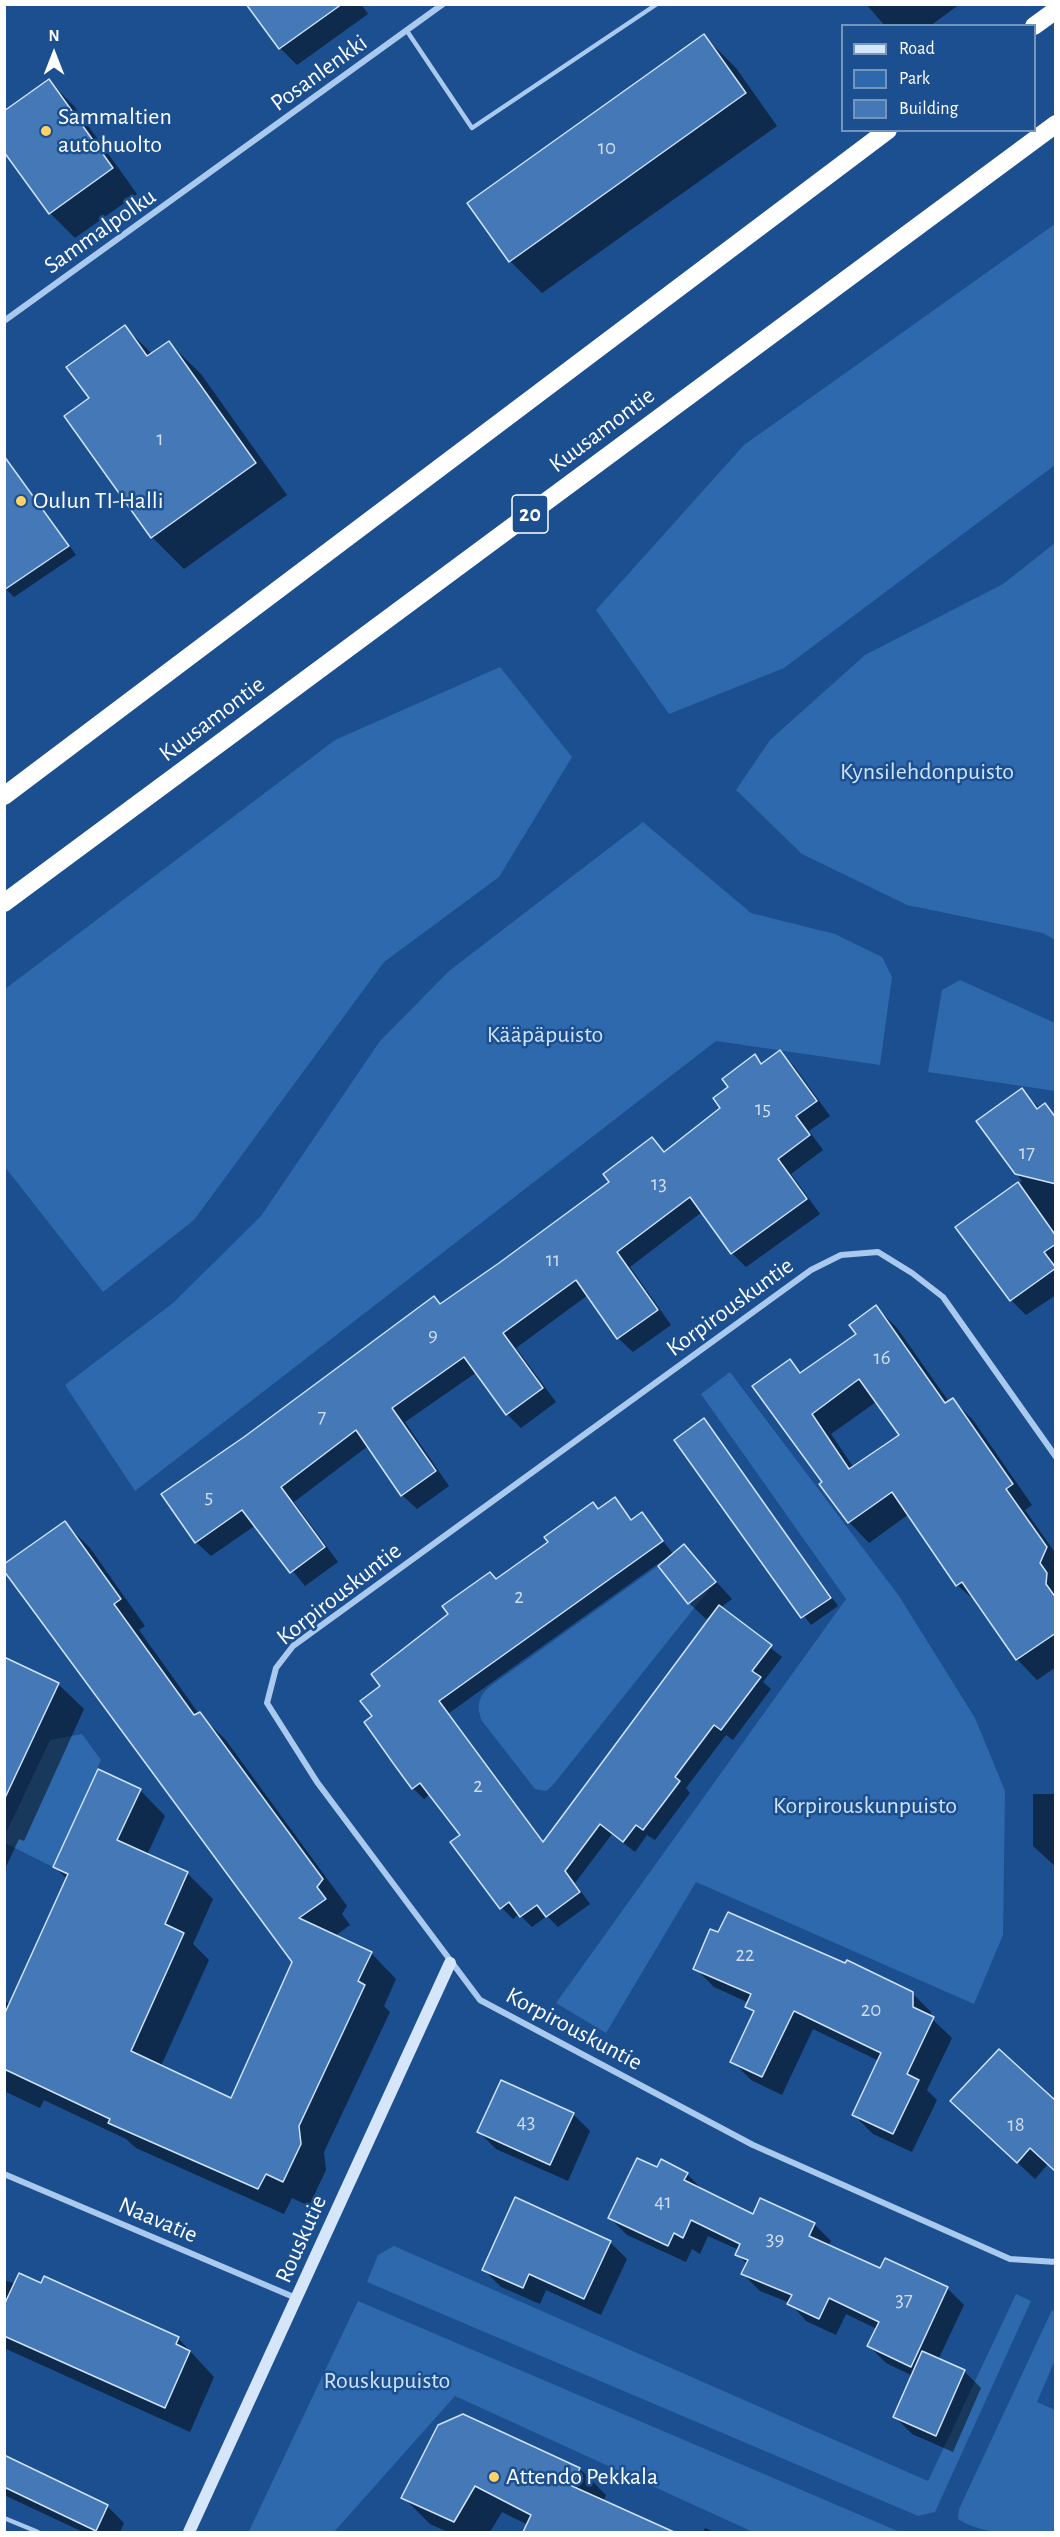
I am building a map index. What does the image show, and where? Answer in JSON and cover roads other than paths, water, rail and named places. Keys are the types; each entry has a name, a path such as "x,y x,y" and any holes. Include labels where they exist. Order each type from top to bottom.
{"highway":[{"path":"1036,25 1056,10"},
{"name":"Kuusamontie","path":"4,903 1056,124"},
{"path":"4,796 885,132"}],"street":[{"name":"Posanlenkki","path":"217,171 443,4"},
{"name":"Sammalpolku","path":"4,321 217,171"},
{"name":"Korpirouskuntie","path":"1056,1457 943,1297 912,1273 878,1252 841,1255 811,1270 293,1646 276,1668 267,1703 317,1782 450,1963 480,2000 753,2145 1010,2259 1056,2262"},
{"name":"Rouskutie","path":"189,2532 450,1963"},
{"name":"Naavatie","path":"4,2174 297,2299"}],"lane":[{"path":"407,31 472,128 657,4"},
{"path":"4,2518 38,2532"}],"place":[{"name":"Sammaltien autohuolto","path":"46,131"},
{"name":"Oulun TI-Halli","path":"21,501"},
{"name":"Attendo Pekkala","path":"494,2477"}],"park label":[{"name":"Kynsilehdonpuisto","path":"927,772"},
{"name":"Kääpäpuisto","path":"545,1035"},
{"name":"Korpirouskunpuisto","path":"865,1806"},
{"name":"Rouskupuisto","path":"387,2381"}]}
